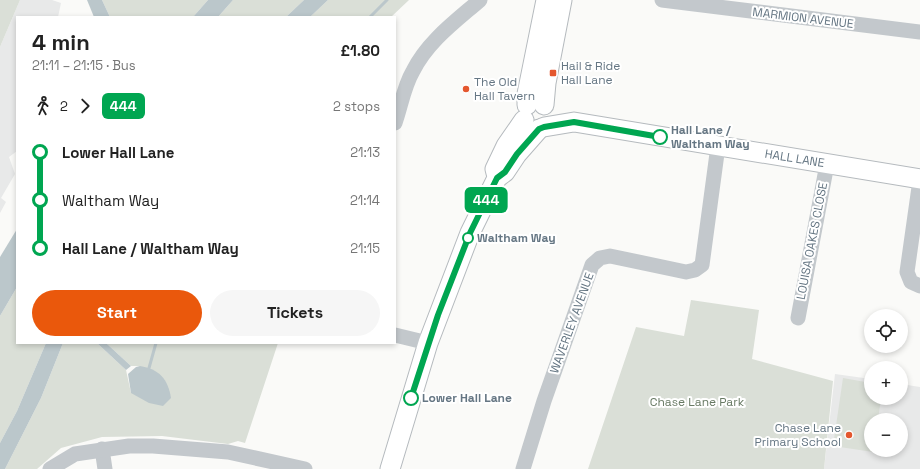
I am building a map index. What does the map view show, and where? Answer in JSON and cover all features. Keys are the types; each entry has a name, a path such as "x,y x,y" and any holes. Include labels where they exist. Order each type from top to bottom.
{"main road":[{"path":"538,116 527,94 546,0"},
{"path":"390,469 428,342 470,233 497,178 495,169 506,146 538,116 562,0"},
{"name":"HALL LANE","path":"538,116 556,110 574,122 920,180"}],"street":[{"path":"396,120 412,72 421,57 432,42 480,0"},
{"name":"MARMION AVENUE","path":"662,0 707,3 920,32"},
{"name":"WAVERLEY AVENUE","path":"523,469 544,401 592,265 600,258 610,256 686,272 695,270 702,265 718,146"},
{"name":"LOUISA OAKES CLOSE","path":"798,318 827,164"},
{"path":"920,180 907,272 911,282 920,286"},
{"path":"396,335 428,342"},
{"path":"50,469 75,454 102,449 154,446 206,449 239,454 305,469"},
{"path":"102,449 105,469"}],"shaded area":[{"path":"20,0 52,0 61,3 58,16 16,16 16,152 9,157 15,174 1,198 6,202 0,213 0,47"},
{"path":"87,0 102,0 110,16 94,16"},
{"path":"208,0 233,0 219,16 194,16"},
{"path":"304,0 328,0 311,16 287,16"},
{"path":"16,231 16,289 0,316 0,257"},
{"path":"46,344 63,344 41,398 5,469 0,469 0,443 17,411"},
{"path":"98,344 107,344 131,366 126,370"},
{"path":"136,367 147,367 157,372 162,376 168,385 171,398 163,406 149,403 131,393 128,374"},
{"name":"Chase Lane Primary School","path":"835,374 864,378 864,405 908,405 908,385 920,387 920,469 824,469"}],"green space":[{"path":"0,0 20,0 0,47"},
{"path":"102,0 208,0 194,16 110,16"},
{"path":"233,0 304,0 287,16 219,16"},
{"path":"328,0 409,0 392,16 311,16"},
{"path":"16,289 16,344 46,344 17,411 0,443 0,316"},
{"name":"Chase Lane Park","path":"691,300 759,310 752,359 833,381 824,469 588,469 636,327 684,336"},
{"path":"63,344 98,344 126,370 131,393 140,366 131,366 107,344 278,344 245,443 238,441 228,444 162,436 102,437 61,448 37,469 5,469 41,398"},
{"path":"843,378 864,382 864,405 880,405 879,413 864,413 864,451 833,446"}],"waterway":[{"path":"371,16 387,0"},
{"path":"149,368 156,344"}],"bus line":[{"name":"444","path":"411,398 428,342 470,233 497,178 505,172 517,154 539,129 574,122 660,137"}],"place":[{"name":"Hail & Ride Hall Lane","path":"553,73"},
{"name":"The Old Hall Tavern","path":"466,89"},
{"name":"Hall Lane / Waltham Way","path":"660,137"},
{"name":"Waltham Way","path":"468,238"},
{"name":"Lower Hall Lane","path":"411,398"},
{"name":"Chase Lane Primary School","path":"849,435"}]}
